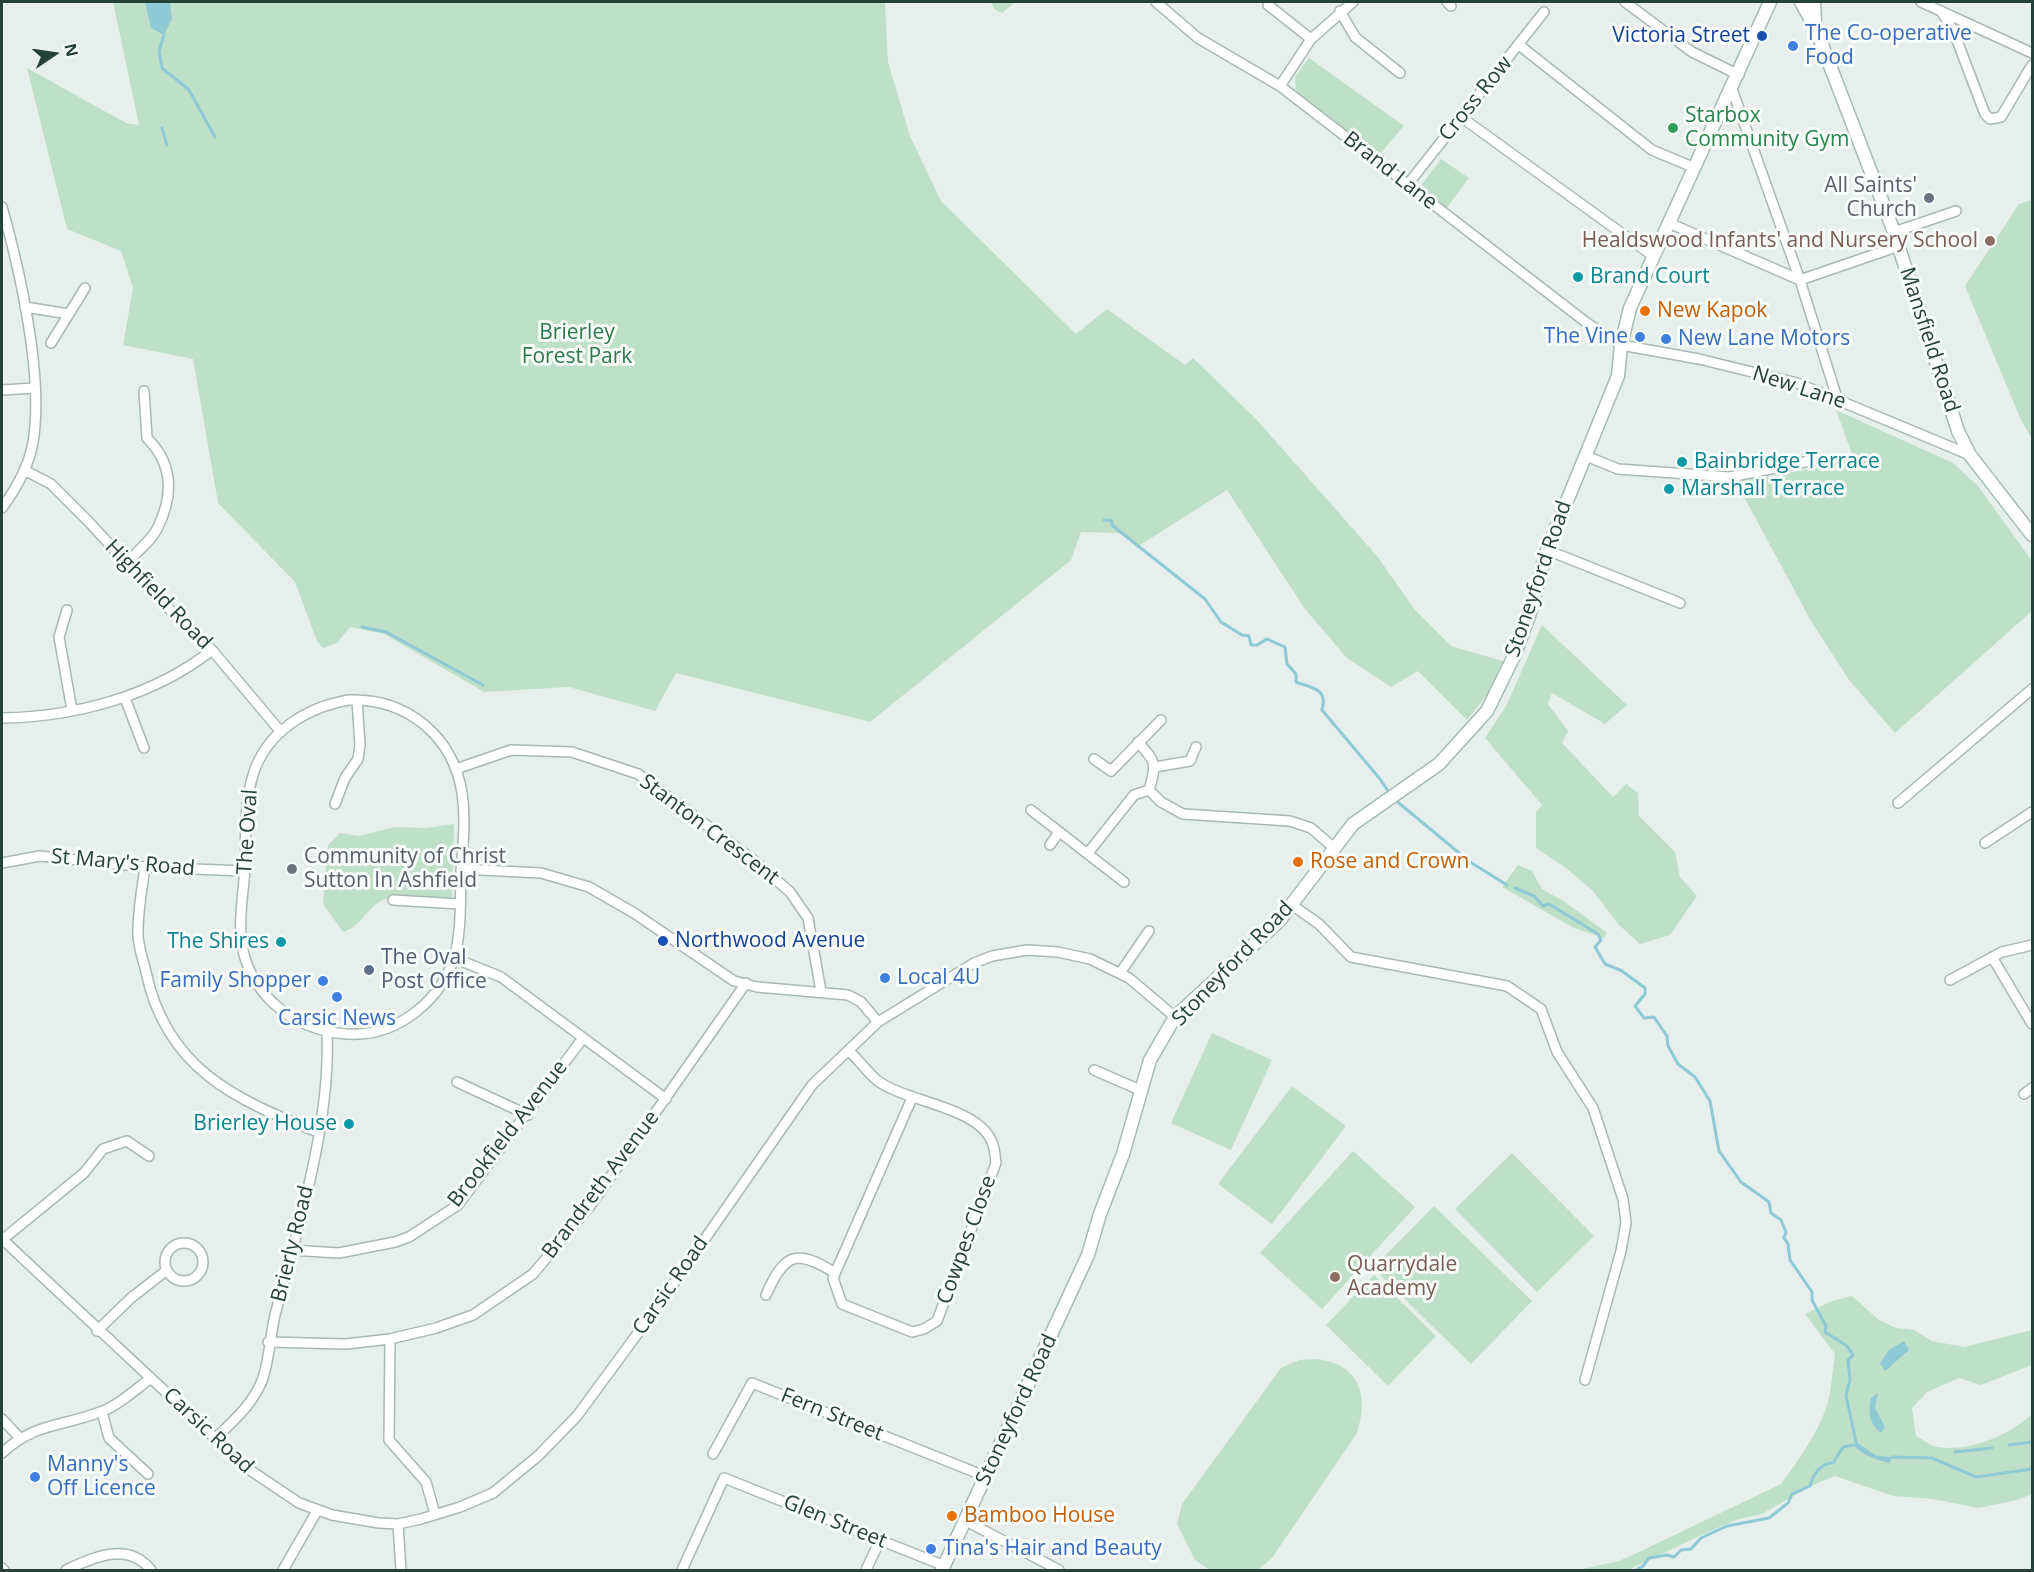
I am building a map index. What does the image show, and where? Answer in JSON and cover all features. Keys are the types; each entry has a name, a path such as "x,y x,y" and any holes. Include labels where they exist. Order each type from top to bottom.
{"main road":[{"name":"Stoneyford Road","path":"944,1568 1088,1255 1100,1214 1123,1154 1150,1060 1175,1017 1257,943 1292,905 1353,824 1384,800 1439,764 1486,711 1522,635 1547,550 1618,376 1621,345 1630,308 1739,75 1770,2"},
{"name":"Mansfield Road","path":"1801,2 1816,29 1894,232 1945,398 1970,455 2032,535"},
{"name":"Mansfield Road","path":"1814,2 1816,29"}],"street":[{"name":"Brand Lane","path":"1156,2 1198,38 1280,86 1587,323 1621,345"},
{"path":"1280,86 1311,39 1340,11 1353,2"},
{"path":"1625,2 1692,52 1739,75"},
{"path":"1921,2 2032,53"},
{"path":"1268,5 1311,39"},
{"path":"1340,11 1355,37 1400,73"},
{"path":"1941,11 1953,30 1985,114 1990,119 2001,117 2032,65"},
{"name":"Cross Row","path":"1408,184 1544,12"},
{"path":"1519,45 1652,150 1695,168"},
{"path":"1732,89 1800,280 1838,400"},
{"path":"1461,117 1653,256"},
{"path":"2,207 25,307 35,388 33,444 24,470 2,508"},
{"path":"1894,232 1956,211"},
{"path":"1669,223 1800,280 1899,246"},
{"path":"51,343 85,288"},
{"path":"25,307 69,314"},
{"name":"New Lane","path":"1621,345 1700,359 1797,383 1970,455"},
{"path":"2,390 35,388"},
{"path":"127,562 157,529 167,500 169,477 160,452 147,438 144,391"},
{"path":"1586,456 1618,469 1730,477 1820,459"},
{"name":"Highfield Road","path":"24,470 51,484 127,562 162,602 212,650 281,732"},
{"path":"1547,550 1680,603"},
{"path":"67,610 59,637 72,710"},
{"path":"2,718 72,710 125,698 188,669 212,650"},
{"path":"1898,803 2032,689"},
{"path":"125,698 144,748"},
{"path":"335,804 345,778 358,759 360,745 357,700"},
{"name":"The Oval","path":"357,700 393,706 425,723 446,747 456,769 464,813 454,958 432,996 400,1023 373,1033 327,1032 301,1024 280,1011 265,994 248,967 241,935 247,811 252,776 259,761 281,732 311,711 334,703 357,700"},
{"path":"1094,759 1111,771 1161,720"},
{"path":"1138,742 1154,760 1155,767 1149,790"},
{"path":"1155,767 1190,760 1196,747"},
{"name":"Stanton Crescent","path":"456,769 511,750 572,752 638,774 752,859 790,891 808,918 821,991"},
{"path":"1149,790 1161,802 1183,814 1290,821 1311,828 1334,847"},
{"path":"1088,854 1134,795 1149,790"},
{"path":"1030,810 1124,882"},
{"path":"1985,843 2032,812"},
{"path":"1050,845 1059,832"},
{"name":"St Mary's Road","path":"2,863 40,856 145,867 244,871"},
{"path":"145,867 137,934 150,991 166,1027 192,1061 228,1093 267,1112 318,1132"},
{"path":"461,868 541,873 589,887 634,913 734,981 757,987 848,995 861,1002 878,1022"},
{"path":"393,900 459,904"},
{"path":"1292,905 1319,924 1351,957 1507,986 1541,1009 1557,1052 1593,1108 1623,1199 1626,1223 1621,1251 1584,1380"},
{"path":"1120,973 1149,931"},
{"path":"1950,980 2002,952 2032,945"},
{"name":"Carsic Road","path":"2,1240 215,1439 247,1468 280,1493 317,1511 368,1522 398,1524 435,1514 493,1493 538,1456 577,1416 663,1299 812,1085 878,1022 974,963 1010,952 1044,950 1090,959 1120,973 1175,1017"},
{"path":"1992,957 2032,1024"},
{"path":"454,958 501,977 666,1099"},
{"name":"Brandreth Avenue","path":"268,1342 346,1344 390,1339 473,1315 533,1274 590,1206 746,983"},
{"name":"Brierly Road","path":"215,1439 250,1404 262,1380 268,1342 308,1186 327,1074 327,1032"},
{"name":"Brookfield Avenue","path":"291,1250 339,1253 409,1237 458,1205 528,1115 583,1038"},
{"name":"Cowpes Close","path":"835,1273 833,1278 842,1304 912,1332 924,1329 937,1321 996,1163 993,1144 987,1134 969,1118 912,1098 879,1081 849,1051"},
{"path":"1094,1070 1140,1090"},
{"path":"457,1083 528,1115"},
{"path":"766,1295 777,1269 786,1261 796,1257 806,1258 835,1273 912,1098"},
{"path":"2,1240 84,1173 103,1149 127,1141 149,1156"},
{"path":"186,1243 201,1253 202,1264 195,1277 182,1281 176,1279 167,1270 165,1256 174,1245 186,1243"},
{"path":"97,1331 131,1298 167,1270"},
{"path":"390,1339 389,1440 426,1482 435,1514"},
{"path":"2,1453 19,1437 59,1422 102,1412 151,1378"},
{"name":"Fern Street","path":"713,1454 752,1383 987,1477"},
{"path":"102,1412 109,1438 148,1474"},
{"path":"2,1419 19,1437"},
{"name":"Glen Street","path":"682,1570 724,1478 944,1568"},
{"path":"283,1570 317,1511"},
{"path":"966,1521 1059,1570"},
{"path":"398,1524 401,1570"},
{"path":"866,1570 880,1540"},
{"path":"66,1570 93,1557 115,1552 134,1557 151,1570"}],"green space":[{"name":"Brierley Forest Park","path":"113,2 885,2 888,62 910,136 941,201 1076,334 1107,309 1185,365 1193,358 1256,419 1377,556 1415,610 1451,646 1506,662 1487,695 1467,720 1418,671 1391,687 1347,658 1305,609 1227,490 1137,547 1120,533 1081,532 1071,560 870,722 676,673 655,711 569,687 484,692 384,634 350,627 337,643 323,648 317,641 295,582 218,503 193,359 123,345 133,288 121,251 67,229 27,68 126,123 139,125"},
{"path":"991,2 1015,2 1002,13 994,9"},
{"path":"1309,58 1404,126 1378,156 1296,93 1295,77"},
{"path":"1441,159 1469,178 1446,209 1419,188"},
{"path":"2032,200 2032,439 2021,420 1965,286 2019,204"},
{"path":"1836,410 1953,463 1978,486 2032,561 2032,611 1895,733 1849,680 1811,621 1736,482 1821,467 1852,454"},
{"path":"1542,625 1627,705 1605,724 1552,693 1548,704 1568,731 1562,743 1613,797 1626,784 1638,793 1639,816 1675,852 1680,877 1697,896 1670,935 1640,944 1618,924 1593,891 1566,868 1536,848 1536,812 1542,805 1485,738 1506,706"},
{"path":"454,824 452,896 449,899 391,897 375,905 357,924 343,932 323,904 328,845 340,833 359,836 394,827 426,828"},
{"path":"1518,865 1532,871 1542,889 1565,902 1607,933 1604,938 1574,928 1502,887"},
{"path":"1212,1033 1272,1060 1231,1150 1171,1123"},
{"path":"1292,1086 1346,1126 1272,1224 1218,1184"},
{"path":"1353,1151 1415,1207 1322,1309 1260,1253"},
{"path":"1512,1153 1594,1236 1537,1292 1455,1209"},
{"path":"1434,1206 1532,1301 1471,1364 1373,1268"},
{"path":"1374,1275 1436,1336 1388,1386 1326,1325"},
{"path":"1852,1296 1879,1320 1896,1328 1914,1330 1932,1341 1964,1347 2032,1330 2032,1365 1981,1385 1959,1378 1927,1392 1912,1408 1916,1436 1934,1446 1950,1448 1988,1441 2012,1429 2032,1414 2032,1494 2017,1500 1978,1508 1933,1499 1893,1496 1835,1476 1813,1485 1762,1514 1739,1519 1628,1570 1578,1570 1619,1561 1781,1484 1804,1452 1817,1428 1823,1416 1831,1387 1835,1354 1805,1314 1832,1301"},
{"path":"1315,1359 1342,1367 1357,1383 1362,1406 1357,1433 1272,1558 1258,1570 1210,1570 1195,1560 1177,1524 1182,1504 1281,1368 1299,1360"}],"water":[{"path":"145,2 170,2 172,19 164,35 151,28"},
{"path":"1904,1341 1909,1350 1885,1371 1880,1363 1889,1350"},
{"path":"1878,1393 1875,1408 1885,1427 1881,1433 1874,1426 1870,1413 1871,1398"},
{"path":"1856,1442 1877,1456 1893,1457 1889,1463 1874,1458 1853,1445"}],"waterway":[{"path":"164,35 159,51 162,68 189,90 215,137"},
{"path":"162,128 167,145"},
{"path":"1104,520 1111,520 1113,526 1205,599 1221,622 1242,635 1249,636 1251,645 1257,645 1267,639 1285,647 1287,664 1296,674 1296,682 1321,693 1322,710 1390,794"},
{"path":"362,627 386,632 483,685"},
{"path":"1394,799 1470,862 1507,885"},
{"path":"1515,888 1534,896 1543,906 1549,904 1598,934 1601,940 1595,947 1605,964 1622,971 1645,988 1645,994 1635,1006 1644,1018 1654,1017 1667,1036 1668,1046 1678,1064 1695,1077 1710,1101 1719,1151 1741,1182 1769,1202 1771,1213 1781,1220 1786,1232 1784,1238 1788,1244 1790,1260 1812,1292 1812,1300 1826,1326 1825,1332 1847,1346 1853,1355 1848,1360 1850,1380 1846,1395 1856,1442"},
{"path":"2009,1445 2032,1442"},
{"path":"1636,1570 1643,1566 1649,1558 1667,1555 1674,1557 1681,1550 1691,1549 1701,1538 1727,1526 1769,1518 1788,1503 1792,1494 1810,1486 1818,1470 1824,1465 1833,1463 1843,1447 1853,1445"},
{"path":"1955,1452 1992,1448"},
{"path":"1893,1457 1932,1458 1976,1477 2032,1469"}],"place":[{"name":"Victoria Street","path":"1762,36"},
{"name":"The Co-operative Food","path":"1793,46"},
{"name":"Starbox Community Gym","path":"1673,128"},
{"name":"All Saints' Church","path":"1929,198"},
{"name":"Healdswood Infants' and Nursery School","path":"1990,241"},
{"name":"Brand Court","path":"1578,277"},
{"name":"New Kapok","path":"1645,311"},
{"name":"The Vine","path":"1640,337"},
{"name":"New Lane Motors","path":"1666,339"},
{"name":"Bainbridge Terrace","path":"1682,462"},
{"name":"Marshall Terrace","path":"1669,489"},
{"name":"Rose and Crown","path":"1298,862"},
{"name":"Community of Christ Sutton In Ashfield","path":"292,869"},
{"name":"Northwood Avenue","path":"663,941"},
{"name":"The Shires","path":"281,942"},
{"name":"The Oval Post Office","path":"369,970"},
{"name":"Local 4U","path":"885,978"},
{"name":"Family Shopper","path":"323,981"},
{"name":"Carsic News","path":"337,997"},
{"name":"Brierley House","path":"349,1124"},
{"name":"Quarrydale Academy","path":"1335,1277"},
{"name":"Manny's Off Licence","path":"35,1477"},
{"name":"Bamboo House","path":"952,1516"},
{"name":"Tina's Hair and Beauty","path":"931,1549"}]}
